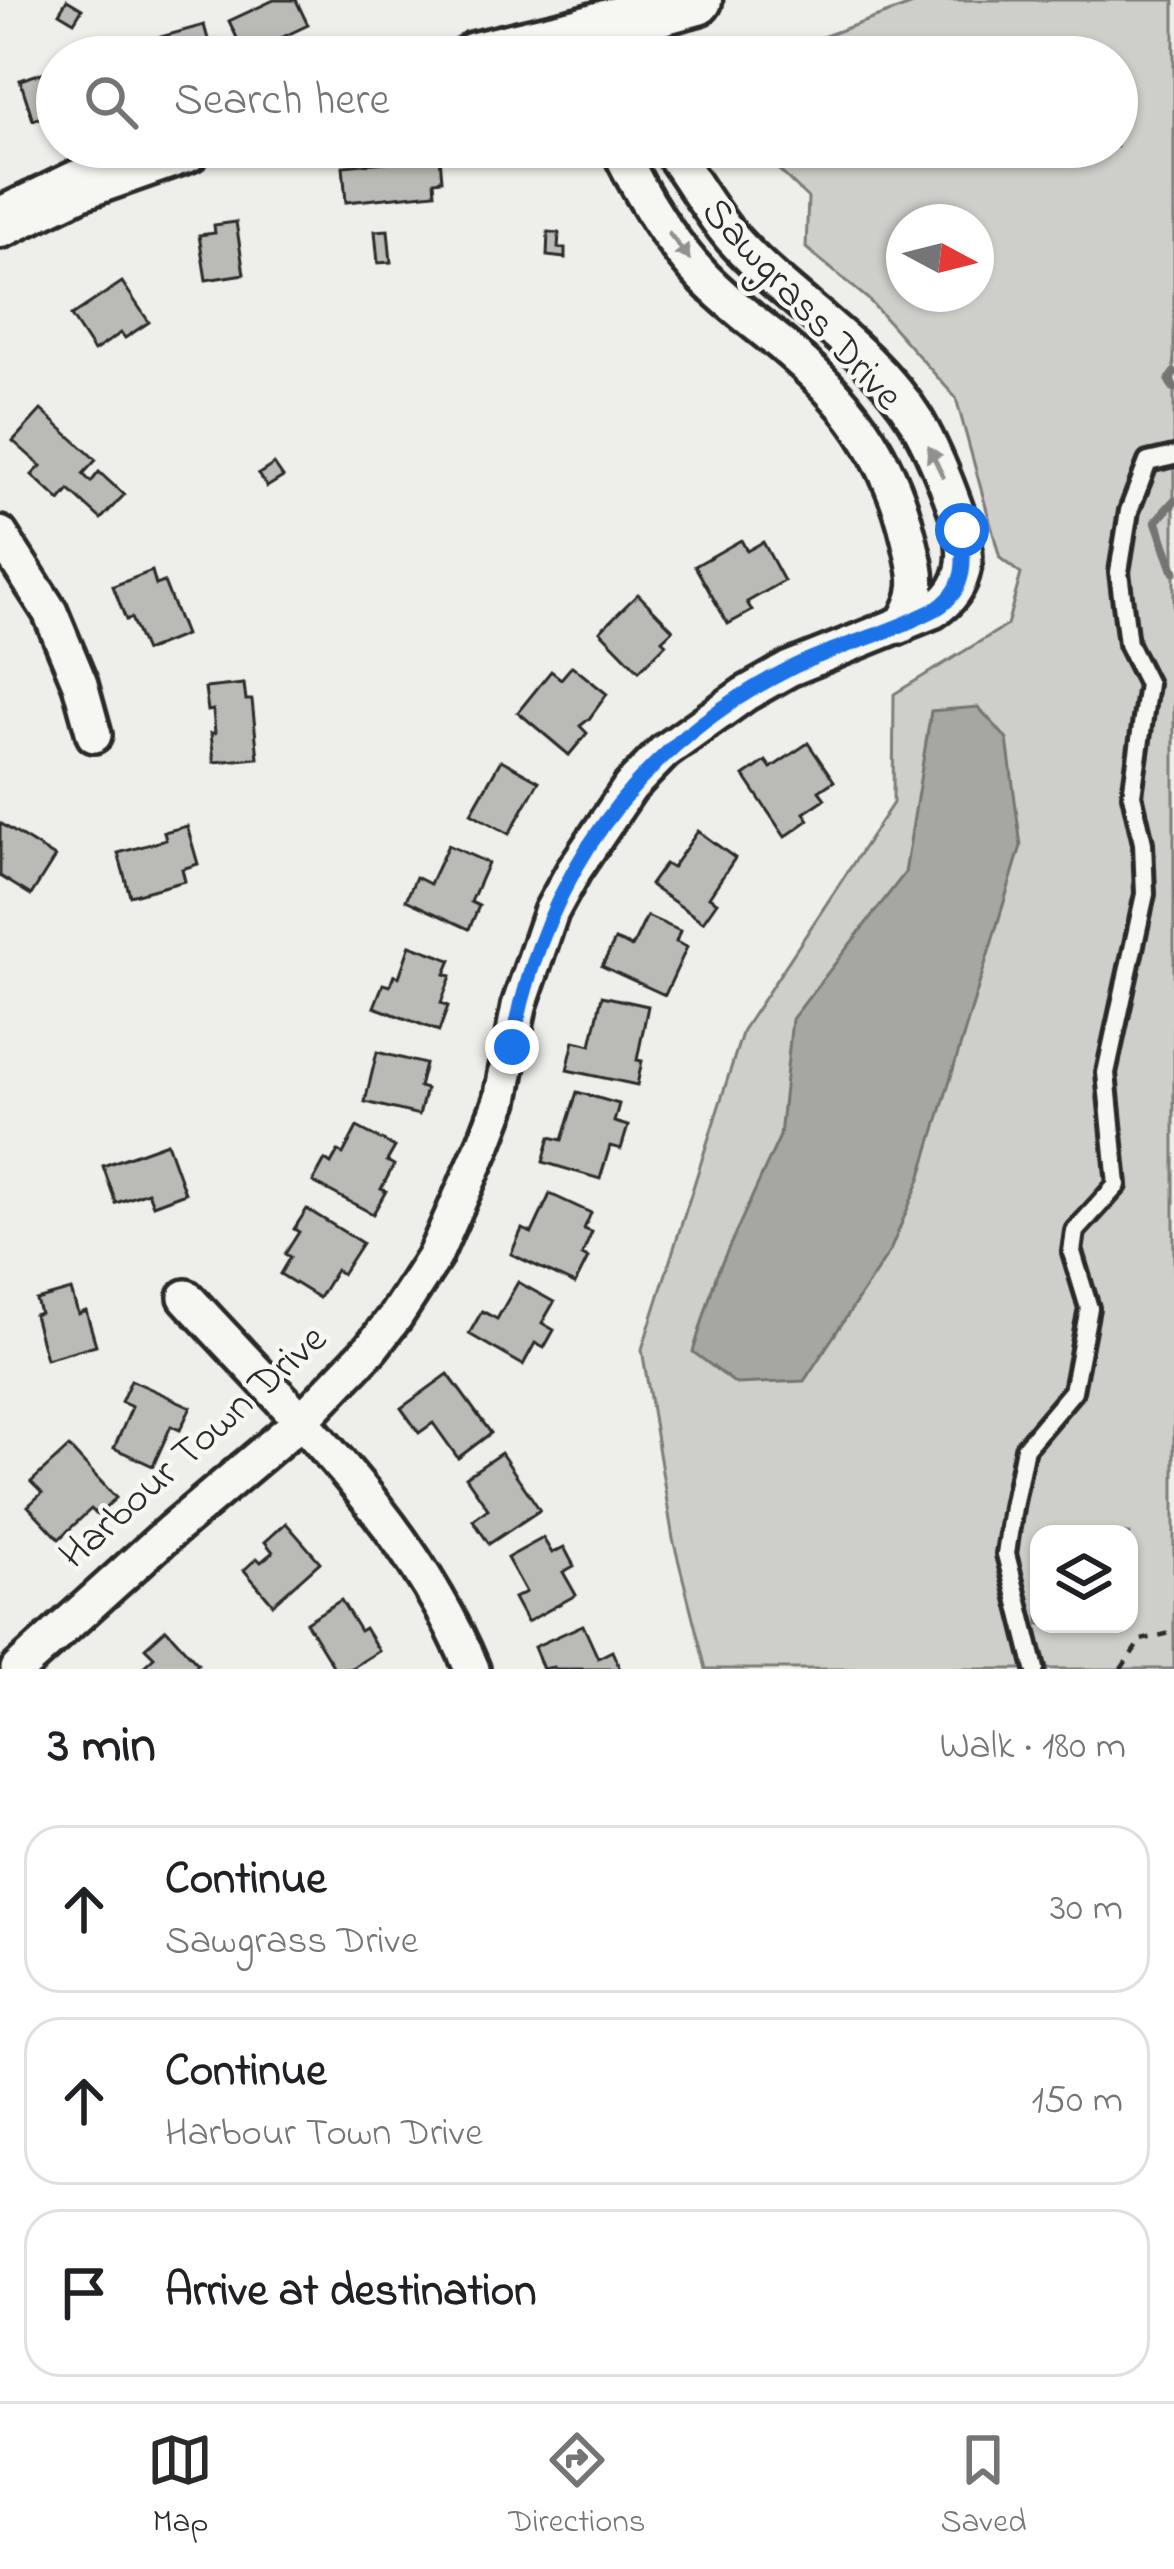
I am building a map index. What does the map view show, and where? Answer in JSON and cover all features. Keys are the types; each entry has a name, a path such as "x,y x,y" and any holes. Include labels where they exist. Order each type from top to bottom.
{"main road":[{"path":"586,36 698,0"},
{"path":"0,223 79,185 128,168"}],"street":[{"name":"Sawgrass Drive","path":"629,168 673,241 703,277 818,377 878,452 902,510 918,584 914,606 901,626"},
{"path":"640,190 663,168"},
{"name":"Sawgrass Drive","path":"683,168 731,237 875,369 915,419 944,477 962,530 961,583 941,606 901,626"},
{"path":"0,535 50,612 80,684 94,736"},
{"name":"Harbour Town Drive","path":"18,1669 300,1422 395,1317 434,1257 485,1142 501,1100 519,1006 551,912 630,788 664,752 745,694 789,669 901,626"},
{"path":"186,1297 371,1501 421,1570 472,1669"}],"lane":[{"path":"1035,1669 1006,1554 1025,1448 1073,1391 1089,1308 1072,1252 1075,1232 1117,1185 1106,1073 1145,894 1144,842 1132,795 1148,684 1128,644 1119,572 1129,511 1148,462 1174,456"}],"path":[{"path":"1121,1669 1141,1640 1174,1632"}],"shaded area":[{"path":"931,0 1174,0 1174,1669 706,1669 673,1539 642,1349 743,1030 893,803 894,694 1007,625 1021,574 1000,558 956,398 868,299 806,248 808,198 777,168 1138,168 1138,36 825,36"},
{"path":"978,707 1007,739 1021,846 920,1179 890,1251 804,1381 736,1384 693,1352 717,1273 780,1136 792,1019 905,873 931,711"}],"building":[{"path":"67,0 82,9 74,22 59,13"},
{"path":"274,0 296,0 308,25 285,36 236,36 229,21"},
{"path":"204,25 207,36 164,36"},
{"path":"36,75 36,119 33,120 20,80"},
{"path":"343,168 441,168 442,180 434,181 435,193 346,202"},
{"path":"236,222 244,274 206,280 199,235 215,233 214,225"},
{"path":"388,230 391,262 378,263 375,231"},
{"path":"548,232 559,233 558,248 565,248 565,258 547,256"},
{"path":"122,282 149,322 94,351 71,316"},
{"path":"41,410 96,460 83,474 91,482 99,472 124,495 101,519 69,490 60,501 32,475 41,466 13,441"},
{"path":"274,464 283,477 267,487 259,474"},
{"path":"741,540 747,551 763,542 784,581 747,602 752,611 728,624 695,566"},
{"path":"152,571 156,585 164,582 185,635 145,651 113,586"},
{"path":"638,594 673,630 639,671 600,631"},
{"path":"572,666 607,694 580,726 587,733 569,755 518,712 551,671 561,679"},
{"path":"244,684 246,700 252,700 258,758 214,762 213,710 208,711 205,688"},
{"path":"808,743 834,781 819,791 825,799 804,813 809,820 785,837 744,776 766,761 771,768"},
{"path":"501,760 539,781 509,834 471,813"},
{"path":"0,823 55,857 31,895 0,876"},
{"path":"187,826 198,864 182,869 185,881 130,896 118,853 166,840 164,832"},
{"path":"698,831 735,858 709,897 717,902 703,922 650,885 665,864 672,868"},
{"path":"448,845 488,863 471,902 479,906 469,929 406,900 416,877 430,884"},
{"path":"647,916 680,931 676,942 687,947 665,995 602,966 615,940 632,947"},
{"path":"410,945 451,960 445,974 451,976 441,1003 448,1006 439,1031 374,1007 383,984 390,986 394,975 399,977"},
{"path":"602,996 648,1006 637,1085 567,1070 574,1041 591,1045"},
{"path":"377,1052 425,1064 419,1087 426,1089 419,1115 365,1102"},
{"path":"577,1092 619,1104 614,1122 628,1126 621,1149 610,1146 600,1179 543,1162 550,1137 562,1140"},
{"path":"357,1127 395,1147 387,1161 394,1165 381,1189 386,1191 373,1214 313,1182 325,1160 331,1164 338,1151 343,1154"},
{"path":"167,1143 185,1193 153,1205 148,1192 116,1203 103,1166"},
{"path":"550,1194 591,1213 584,1229 592,1232 582,1255 588,1258 575,1284 511,1254 522,1229 532,1233"},
{"path":"307,1209 362,1243 342,1274 336,1270 319,1298 280,1274 290,1257 285,1254 299,1232 294,1229"},
{"path":"518,1282 554,1302 542,1323 554,1330 544,1348 535,1343 523,1365 469,1334 482,1311 497,1319"},
{"path":"71,1290 78,1314 86,1311 96,1345 46,1359 34,1315 40,1313 36,1300"},
{"path":"448,1374 491,1433 458,1458 433,1423 419,1433 401,1408"},
{"path":"131,1380 191,1407 180,1430 171,1426 153,1466 114,1448 132,1407 121,1402"},
{"path":"69,1447 116,1498 97,1515 91,1509 59,1539 28,1506 42,1493 31,1482"},
{"path":"501,1453 540,1510 489,1544 473,1520 488,1509 466,1477"},
{"path":"286,1523 320,1562 273,1604 244,1570 273,1552 265,1542"},
{"path":"543,1538 552,1553 564,1547 574,1566 563,1572 576,1595 527,1622 514,1598 526,1592 507,1558"},
{"path":"341,1600 379,1651 350,1669 335,1669 306,1622"},
{"path":"583,1625 598,1658 612,1651 620,1669 543,1669 534,1647"},
{"path":"166,1629 198,1664 193,1669 141,1669 154,1657 145,1648"}],"waterway":[{"path":"1174,373 1169,380 1174,388"},
{"path":"1174,501 1156,521 1174,572"}],"route":[{"path":"512,1047 519,1006 551,912 630,788 664,752 745,694 789,669 941,606 961,583 962,530"}]}
